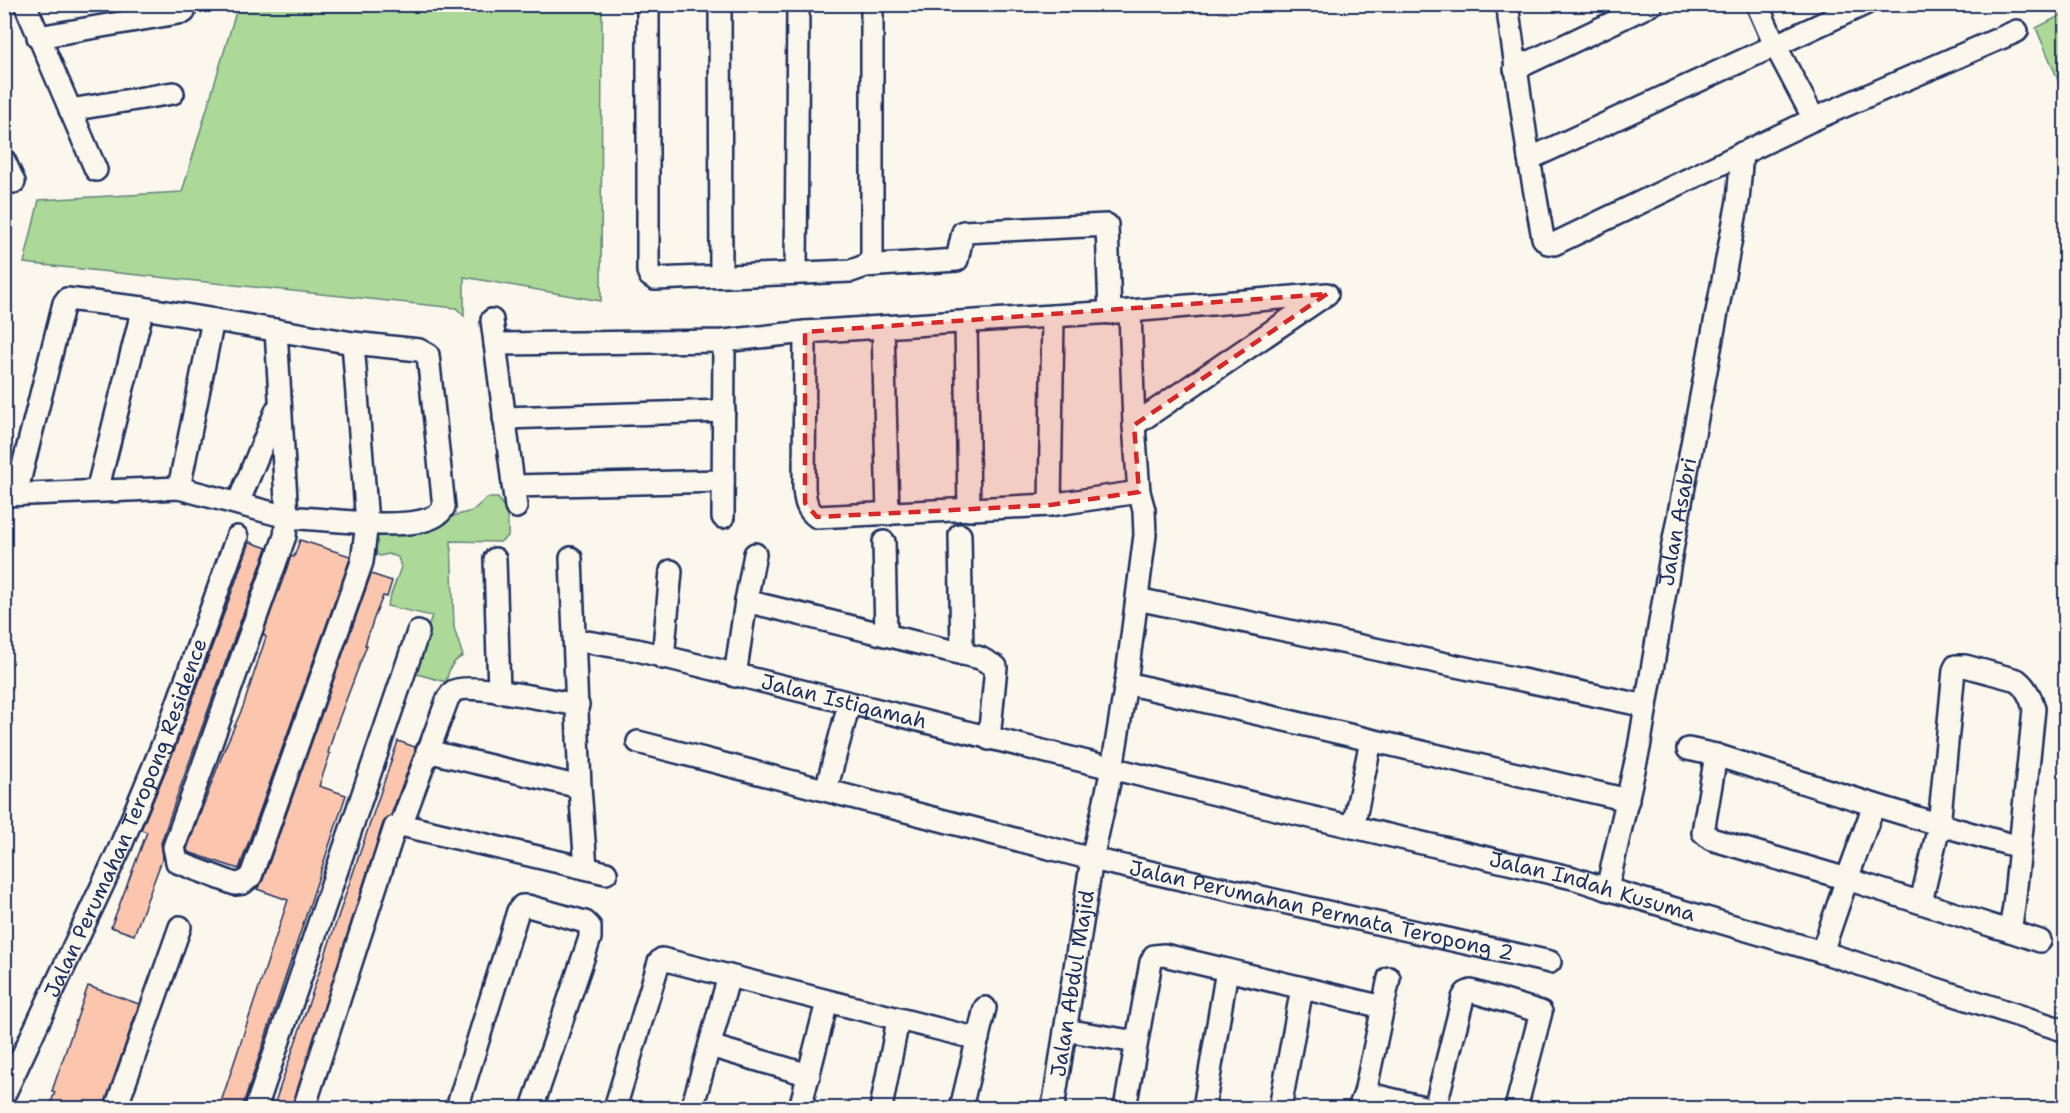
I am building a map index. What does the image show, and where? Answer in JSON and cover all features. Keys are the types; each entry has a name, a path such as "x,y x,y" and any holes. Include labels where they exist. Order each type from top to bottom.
{"street":[{"path":"25,4 96,170"},
{"path":"648,4 648,271 655,279 851,271 868,265 872,255 872,4"},
{"path":"720,4 721,275"},
{"path":"796,272 798,4"},
{"path":"1507,4 1529,159 1544,238 1548,243 1554,244 1814,119 2017,31"},
{"path":"1515,69 1652,4"},
{"path":"1758,4 1775,45 1814,119"},
{"path":"1529,159 1865,4"},
{"path":"38,37 184,12"},
{"path":"70,110 173,93"},
{"name":"Jalan Asabri","path":"1607,889 1628,800 1646,706 1672,550 1738,201 1742,153"},
{"path":"4,160 14,182"},
{"name":"Jalan Abdul Majid","path":"864,266 957,260 963,231 1107,225 1134,425 1145,535 1126,683 1112,769 1092,860 1053,1108"},
{"path":"495,344 724,341 805,332 1120,312 1327,294 1134,425"},
{"path":"66,300 143,308 213,320 353,343 419,350 429,355 444,507 441,513 426,519 394,524 286,517 179,488 10,495 66,300"},
{"path":"97,491 143,308"},
{"path":"1050,505 1053,316"},
{"path":"179,488 213,320"},
{"path":"492,320 516,507"},
{"path":"966,322 969,510"},
{"path":"884,327 888,514"},
{"path":"276,330 286,517 285,536 174,847 177,862 235,884 243,883 251,876 362,562 367,523 353,343"},
{"path":"805,332 805,503 816,517 1050,505 1139,492"},
{"path":"723,517 724,341"},
{"path":"238,503 279,403"},
{"path":"504,418 724,411"},
{"path":"513,486 723,481"},
{"path":"960,535 962,654"},
{"name":"Jalan Perumahan Teropong Residence","path":"4,1095 119,850 163,744 237,537"},
{"path":"884,542 886,635"},
{"path":"735,676 755,554"},
{"path":"304,1108 395,827 401,825 596,870 580,787 571,558"},
{"path":"495,560 500,692"},
{"path":"663,658 671,571"},
{"path":"1137,599 1646,706"},
{"path":"746,601 989,662 996,667 988,738"},
{"path":"256,1108 418,632"},
{"name":"Jalan Istiqamah","path":"575,640 637,650 1112,769"},
{"path":"1921,902 1939,826 1954,670 1956,666 1965,666 2017,680 2023,684 2034,709 2010,931"},
{"path":"1126,683 1628,800"},
{"path":"401,825 427,751 448,698 453,691 462,689 500,692 578,705"},
{"path":"826,790 849,704"},
{"path":"1353,827 1371,741"},
{"name":"Jalan Perumahan Permata Teropong 2","path":"638,742 1092,860 1550,962"},
{"path":"1688,749 1716,755 1939,826 2020,847"},
{"path":"427,751 580,787"},
{"path":"1716,755 1703,832 1711,839 1921,902 2040,942"},
{"name":"Jalan Indah Kusuma","path":"1112,769 1573,878 1822,952 2066,1031"},
{"path":"1822,952 1874,805"},
{"path":"457,1108 518,911 522,906 528,906 585,922 590,927 590,938 532,1108"},
{"path":"116,1108 180,927"},
{"path":"1125,1108 1151,962 1154,956 1164,956 1227,970 1383,1007"},
{"path":"615,1108 662,958 978,1039"},
{"path":"1204,1108 1227,970"},
{"path":"692,1108 729,976"},
{"path":"1389,978 1362,1101 1427,1108"},
{"path":"1280,1108 1302,988"},
{"path":"1435,1108 1463,998 1466,993 1472,991 1541,1011 1516,1108"},
{"path":"800,1108 827,1002"},
{"path":"961,1108 985,1008"},
{"path":"881,1108 898,1020"},
{"path":"1065,1030 1136,1042"},
{"path":"710,1046 809,1075"}],"highlighted area":[{"path":"1327,294 1134,425 1139,492 1050,505 817,517 805,503 805,332"}],"green space":[{"path":"238,5 602,5 601,301 464,277 464,316 456,308 24,263 39,200 182,192"},
{"path":"2065,13 2065,96 2036,28"},
{"path":"487,498 498,498 504,507 508,536 500,542 451,541 454,628 463,656 451,666 446,682 417,674 413,670 432,616 387,606 401,567 398,557 388,554 377,555 374,530 472,511"}],"building":[{"path":"300,540 350,556 350,559 239,869 188,852 187,849 224,750 243,707 266,637 263,634 291,556 294,557"},
{"path":"250,542 267,548 175,802 161,843 163,857 134,935 111,927 147,832 141,830 175,748"},
{"path":"371,574 392,581 387,597 383,596 374,618 365,645 367,645 335,729 328,753 330,754 319,786 346,795 242,1108 219,1108 288,900 257,889 263,880"},
{"path":"398,741 415,747 415,751 391,815 383,823 292,1108 273,1108"},
{"path":"88,986 139,1004 104,1108 49,1108 55,1092 52,1091"}]}
